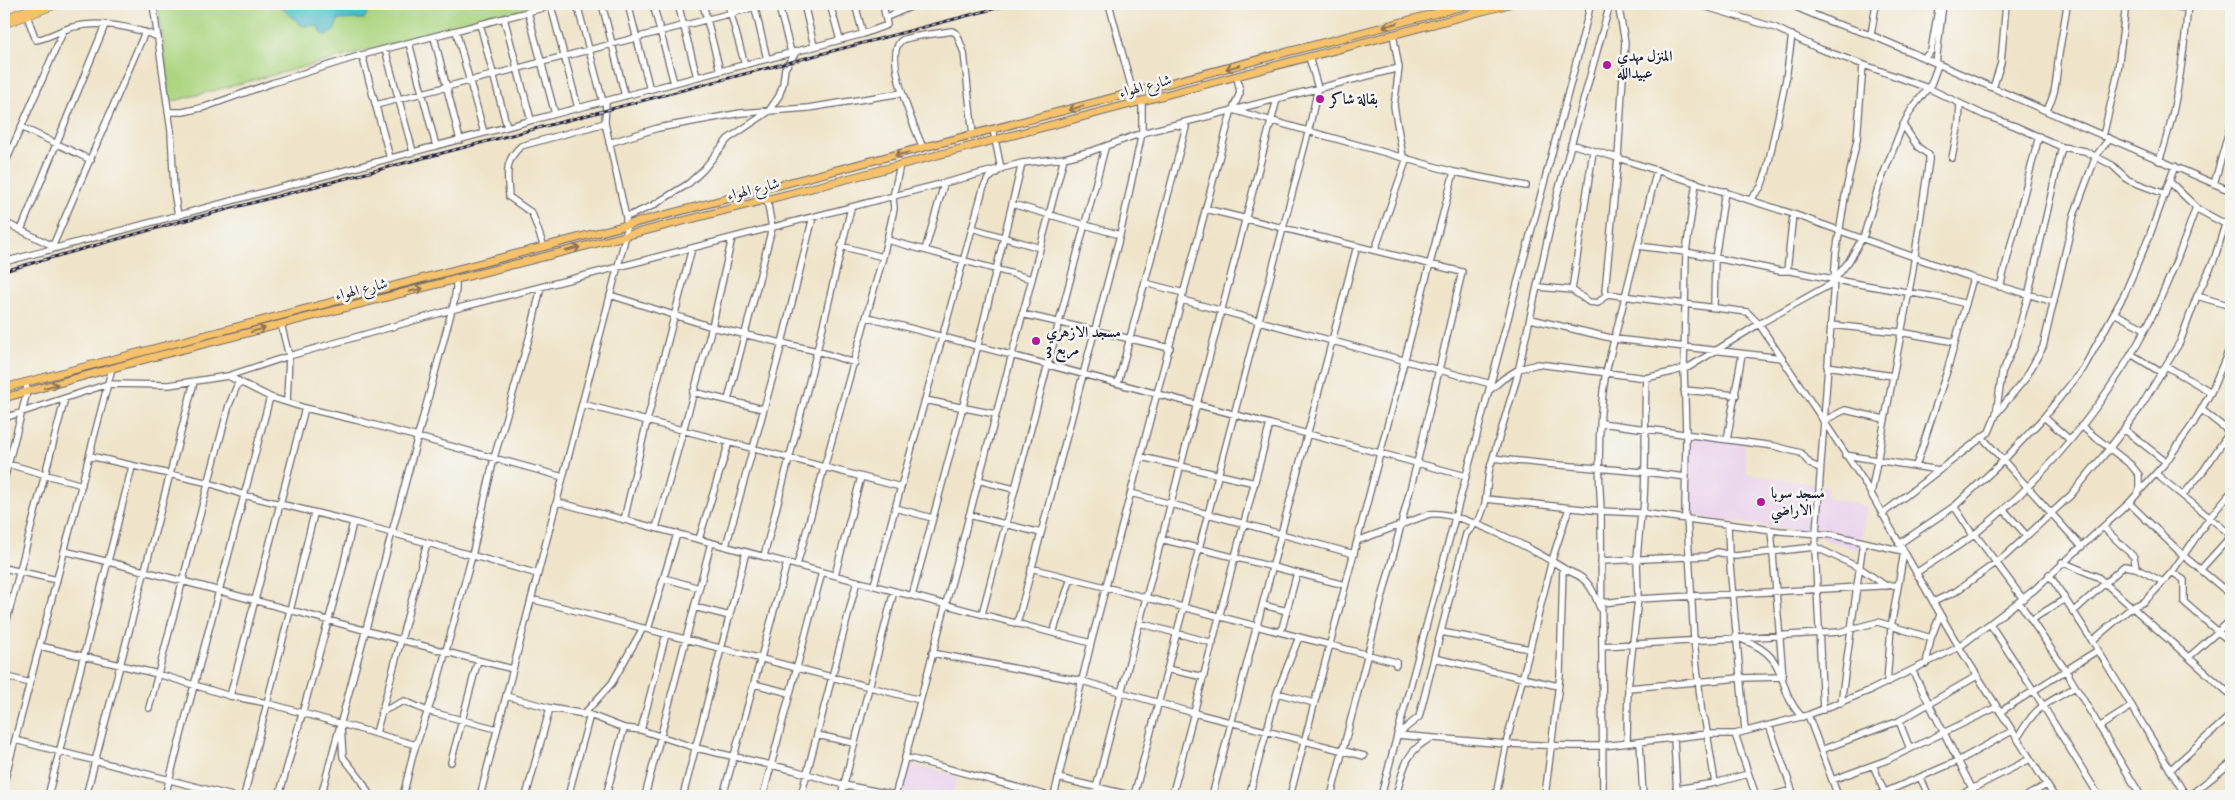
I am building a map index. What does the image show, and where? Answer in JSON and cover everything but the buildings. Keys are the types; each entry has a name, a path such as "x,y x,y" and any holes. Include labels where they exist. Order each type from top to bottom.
{"highway":[{"path":"4,19 43,4"},
{"path":"4,24 27,10 57,4"}],"main road":[{"name":"شارع الهواء","path":"4,388 1471,4"},
{"name":"شارع الهواء","path":"4,398 112,368 900,165 1509,4"}],"street":[{"path":"153,4 168,112 174,191 178,216"},
{"path":"168,112 183,112 205,107 272,82 362,55 558,4"},
{"path":"480,796 626,235 626,217 605,123 604,102 588,50 577,4"},
{"path":"602,4 625,96"},
{"path":"628,4 650,90"},
{"path":"653,4 674,83"},
{"path":"678,4 697,77"},
{"path":"703,4 720,71"},
{"path":"728,4 745,65"},
{"path":"376,105 636,38 754,5 767,4"},
{"path":"626,217 652,206 688,184 703,170 728,139 768,112 779,96 785,68 794,52 778,4"},
{"path":"804,4 814,46"},
{"path":"830,4 840,40"},
{"path":"855,4 863,34"},
{"path":"4,262 531,120 863,34 887,25 883,4"},
{"path":"887,17 917,4"},
{"path":"1109,4 1133,93"},
{"path":"1381,796 1578,55 1588,4"},
{"path":"1397,735 1419,717 1466,534 1480,518 1486,499 1493,458 1519,369 1571,144 1610,4"},
{"path":"1538,287 1572,290 1594,304 1598,303 1607,294 1607,261 1618,158 1625,42 1618,4"},
{"path":"1697,4 1750,19 1792,35 1817,48 1928,88 1960,104 2062,147 2096,156 2112,165 2128,180 2165,194"},
{"path":"1721,4 1726,12"},
{"path":"1789,4 1871,35 2231,191"},
{"path":"1811,13 1814,4"},
{"path":"1871,35 1876,4"},
{"path":"1924,58 1931,52 1940,4"},
{"path":"1489,391 1502,379 1519,369 1538,364 1646,378 1657,377 1684,368 1834,280 1849,261 1862,237 1878,188 1904,125 1911,110 1928,88 1937,64 1943,4"},
{"path":"1993,88 2001,63 2006,4"},
{"path":"2046,111 2052,102 2058,77 2058,63 2067,4"},
{"path":"1996,415 2025,379 2043,347 2074,215 2096,156 2106,138 2117,77 2126,4"},
{"path":"2150,4 2188,6 2170,124 2159,161"},
{"path":"754,5 768,59"},
{"path":"551,6 578,108"},
{"path":"27,10 36,40 64,30 86,25 105,25 145,32 158,37"},
{"path":"528,12 555,114"},
{"path":"504,18 531,120"},
{"path":"480,24 507,127"},
{"path":"21,230 105,25"},
{"path":"4,166 64,30"},
{"path":"456,31 484,133"},
{"path":"52,248 145,32"},
{"path":"923,148 902,93 895,50 898,44 905,39 955,32 959,37 964,54 973,135"},
{"path":"1375,250 1405,157 1394,106 1399,68 1393,34"},
{"path":"1750,200 1761,187 1767,170 1786,79 1792,35"},
{"path":"434,37 460,140"},
{"path":"409,43 436,146"},
{"path":"385,49 413,152"},
{"path":"362,55 390,158"},
{"path":"1058,778 1134,796 1308,133 1318,88 1309,56"},
{"path":"1823,710 1814,547 1817,534 1823,421 1838,231 1857,140 1864,65"},
{"path":"4,418 108,384 169,385 228,376 289,356 451,310 1022,163 1064,158 1105,148 1142,133 1399,68"},
{"path":"1054,796 1091,643 1232,110 1240,93 1237,76"},
{"path":"609,143 658,128 741,113 808,108 902,93"},
{"path":"1094,796 1277,99"},
{"path":"1017,624 1120,235 1142,133 1142,101"},
{"path":"1952,158 1959,123 1960,104"},
{"path":"1232,110 1271,120 1308,133 1405,157 1454,172 1526,186"},
{"path":"544,247 532,213 509,197 507,163 513,153 521,146 605,123"},
{"path":"2214,184 2231,124"},
{"path":"1118,383 1186,128 1176,125"},
{"path":"1871,494 1915,257 1929,155 1918,147 1904,125"},
{"path":"21,128 91,160"},
{"path":"993,129 1000,169"},
{"path":"2000,287 2039,136"},
{"path":"1571,144 1725,191 1838,231 1862,237 2000,287 2054,302"},
{"path":"1882,514 1989,432 1996,415 2002,373 2014,346 2028,296 2062,147"},
{"path":"982,614 1105,148"},
{"path":"1572,290 1593,152"},
{"path":"506,696 550,708 586,715 624,728 641,730 696,748 895,796 1064,158"},
{"path":"912,596 963,406 976,345 1022,163"},
{"path":"797,565 868,317 894,209 894,196 900,165"},
{"path":"1899,544 1954,506 2003,461 2044,417 2083,369 2124,295 2175,166"},
{"path":"874,585 982,189 988,179 1000,169"},
{"path":"1603,796 1601,511 1598,469 1601,423 1606,372 1657,170"},
{"path":"1290,796 1454,172"},
{"path":"1696,182 1686,252 1684,390 1687,555 1702,715 1705,720 1715,783"},
{"path":"1932,602 1955,592 1996,563 2071,495 2124,429 2162,373 2180,342 2197,296 2228,226 2196,207 2170,182"},
{"path":"926,250 944,184"},
{"path":"1714,306 1716,259 1725,191"},
{"path":"728,400 772,228 768,199"},
{"path":"1012,204 1120,235"},
{"path":"1916,573 1974,534 2004,510 2048,468 2081,426 2131,354 2145,330 2167,285 2196,207"},
{"path":"764,556 817,351 851,208"},
{"path":"1206,209 1462,272 1418,463 1366,654 1331,796"},
{"path":"1787,271 1793,214"},
{"path":"726,546 782,344 813,217"},
{"path":"4,222 52,248"},
{"path":"972,228 1040,248"},
{"path":"656,528 712,328 732,238"},
{"path":"887,240 1032,279"},
{"path":"842,246 883,257"},
{"path":"1212,796 1357,246"},
{"path":"1638,246 1686,252 1716,259 1948,299 1966,304"},
{"path":"624,520 647,421 692,248"},
{"path":"1916,466 1974,278"},
{"path":"321,796 451,310 456,280"},
{"path":"1145,283 1184,293"},
{"path":"404,796 404,787 446,651 472,556 494,458 530,335 541,287"},
{"path":"1607,294 1714,306 1747,312 1759,324 1871,494 1959,648 2054,796"},
{"path":"610,295 712,328 817,351 855,362"},
{"path":"2197,296 2231,306"},
{"path":"1182,300 1491,384"},
{"path":"2114,313 2145,330"},
{"path":"1022,314 1170,348"},
{"path":"868,317 1466,476"},
{"path":"1531,319 1615,339 1782,358"},
{"path":"281,324 289,356 287,401"},
{"path":"1830,324 1900,332 1955,342"},
{"path":"1397,735 1506,744 1603,746 1707,734 1735,734 1823,710 1887,683 1959,648 2021,600 2129,503 2166,462 2202,410 2229,359 2231,345"},
{"path":"1727,440 1742,354"},
{"path":"2131,354 2162,373"},
{"path":"1827,366 1893,376"},
{"path":"2166,366 2211,392"},
{"path":"4,782 7,758 15,740 112,368"},
{"path":"228,376 270,397 304,408 563,477"},
{"path":"1627,743 1628,688 1638,599 1636,558 1647,471 1644,427 1646,378"},
{"path":"149,708 229,405 240,381"},
{"path":"4,480 27,392 26,382"},
{"path":"86,796 194,382"},
{"path":"1684,390 1736,395"},
{"path":"693,392 763,409"},
{"path":"165,796 270,397"},
{"path":"4,631 65,398"},
{"path":"925,400 963,406 995,414"},
{"path":"582,404 901,487"},
{"path":"230,696 304,408"},
{"path":"1823,421 1845,410 1884,419"},
{"path":"2183,495 2204,470 2231,432 2202,410"},
{"path":"2044,417 2070,440"},
{"path":"1601,423 1644,427 1774,446 1801,453 1810,464 1820,468"},
{"path":"1172,796 1270,424"},
{"path":"2081,426 2131,465 2139,475 2140,490"},
{"path":"2124,429 2166,462"},
{"path":"1982,437 2081,546"},
{"path":"699,539 729,442"},
{"path":"1846,455 1939,470"},
{"path":"90,456 132,467 209,482 244,495 314,514 353,522 538,574"},
{"path":"1141,457 1255,483"},
{"path":"1493,458 1546,465 1647,471 1686,477"},
{"path":"8,464 82,485"},
{"path":"48,796 132,467"},
{"path":"2156,474 2231,535 2201,569"},
{"path":"835,575 861,476"},
{"path":"978,480 1014,489"},
{"path":"1131,493 1354,554"},
{"path":"2092,641 2132,607 2144,602 2163,582 2184,556 2210,517 2230,494"},
{"path":"1486,499 1601,511 1642,513 1771,530 1817,534 1864,542 1904,552"},
{"path":"557,502 1091,643"},
{"path":"2129,503 2184,556 2231,595"},
{"path":"1954,506 2021,600 2031,620 2066,671 2141,796"},
{"path":"896,508 932,518"},
{"path":"1496,796 1506,744 1552,560 1569,508"},
{"path":"2004,510 2027,536"},
{"path":"1357,541 1435,513 1456,517 1475,523 1552,560 1583,578 1593,591 1602,612"},
{"path":"244,796 314,514"},
{"path":"969,515 1041,533"},
{"path":"279,796 342,572 353,522"},
{"path":"1728,524 1745,730"},
{"path":"2103,527 2134,557 2136,568"},
{"path":"1771,530 1783,677 1788,698 1805,716 1821,750 1838,796"},
{"path":"568,796 586,715 612,683 646,629 677,534"},
{"path":"1161,539 1346,585"},
{"path":"1841,702 1864,542"},
{"path":"376,733 427,543"},
{"path":"645,796 711,543"},
{"path":"1601,561 1687,555 1707,556 1716,552 1735,556 1814,547 1860,568 1886,586"},
{"path":"64,551 183,580 513,669"},
{"path":"683,796 746,552"},
{"path":"1887,683 1891,627 1904,552"},
{"path":"723,796 787,562"},
{"path":"2062,562 2089,572 2106,584 2231,695"},
{"path":"2074,612 2106,584 2120,568 2127,565 2163,582"},
{"path":"4,568 57,580"},
{"path":"1031,568 1396,662 1396,666"},
{"path":"1545,796 1560,675 1563,568"},
{"path":"763,796 822,572"},
{"path":"2172,572 2184,580 2184,602 2231,643"},
{"path":"1281,632 1297,573"},
{"path":"2049,574 2188,796 2231,763"},
{"path":"664,578 699,588"},
{"path":"1054,633 1071,578"},
{"path":"801,796 857,581"},
{"path":"1602,604 1638,599 1898,585"},
{"path":"841,796 894,591"},
{"path":"531,599 920,700"},
{"path":"2031,620 2065,599"},
{"path":"1263,605 1286,611"},
{"path":"694,607 730,616"},
{"path":"1926,664 1931,638 1940,615"},
{"path":"2188,657 2231,620"},
{"path":"1602,646 1839,632 1878,622 1931,638"},
{"path":"1139,623 1213,643"},
{"path":"1990,624 2034,690 2099,796"},
{"path":"1441,632 1530,649"},
{"path":"641,730 666,634"},
{"path":"1250,796 1277,692 1299,637"},
{"path":"1737,638 1751,643 1767,653 1778,666 1783,677"},
{"path":"40,646 158,674 230,696 267,703 341,722 416,745"},
{"path":"1832,780 1873,765 1944,732 1998,710 2066,671 2098,650"},
{"path":"932,653 1082,681 1194,713 1364,756"},
{"path":"1434,658 1558,686"},
{"path":"451,762 478,660"},
{"path":"1167,669 1204,677"},
{"path":"1912,670 1974,793"},
{"path":"4,676 30,683"},
{"path":"1821,750 1899,721 1977,676"},
{"path":"1628,688 1740,678 1783,677"},
{"path":"754,684 790,693"},
{"path":"2016,738 2027,726 2030,718 2044,706 2075,687"},
{"path":"1277,692 1314,703"},
{"path":"381,712 404,701 427,710 497,729"},
{"path":"2099,727 2132,706"},
{"path":"526,796 550,708"},
{"path":"2170,770 2231,716"},
{"path":"1899,721 1910,749"},
{"path":"341,722 343,757 362,781 370,796"},
{"path":"1769,725 1793,793 1770,796"},
{"path":"606,796 624,728"},
{"path":"1876,796 1886,794 1958,761 2012,731"},
{"path":"1735,734 1756,796"},
{"path":"817,735 854,743"},
{"path":"1406,796 1397,794 1406,759 1414,749 1433,737"},
{"path":"1674,738 1677,796"},
{"path":"15,740 232,796"},
{"path":"1640,742 1642,796"},
{"path":"905,757 1050,796"},
{"path":"1958,796 1974,793 2030,759"},
{"path":"1873,765 1886,794"},
{"path":"1676,789 1715,783 1748,774"},
{"path":"1920,777 1929,796"},
{"path":"2027,796 2046,785"},
{"path":"204,796 206,789"}],"shaded area":[{"path":"1686,434 1744,441 1746,473 1828,487 1827,498 1867,506 1860,550 1822,539 1817,533 1685,515"},
{"path":"908,764 958,776 952,796 899,796"}],"green space":[{"path":"158,4 545,4 170,102"}],"water":[{"path":"277,4 373,4 364,19 338,20 334,31 325,36 316,25 301,25"}],"railway":[{"path":"4,271 175,223 1012,4"}],"place":[{"name":"المنزل مهدي عبيدالله","path":"1607,65"},
{"name":"بقالة شاكر","path":"1320,99"},
{"name":"مسجد الازهري مربع 3","path":"1036,341"},
{"name":"مسجد سوبا الاراضي","path":"1761,502"}]}
